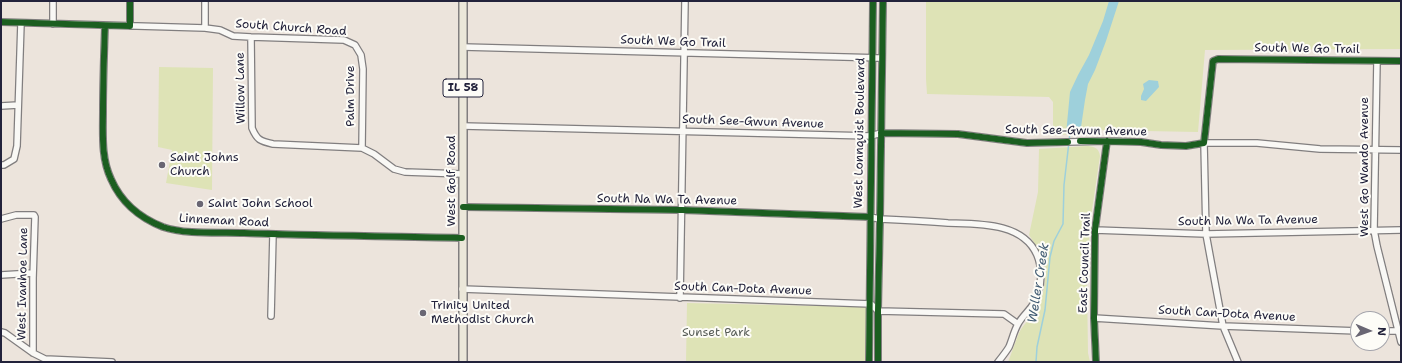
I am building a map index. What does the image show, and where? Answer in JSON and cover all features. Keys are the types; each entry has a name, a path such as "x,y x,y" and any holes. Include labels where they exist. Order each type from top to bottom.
{"main road":[{"name":"West Golf Road","path":"463,1 463,362"}],"street":[{"path":"53,1 53,24"},
{"path":"1,22 130,26 130,1"},
{"path":"205,1 205,28"},
{"path":"680,298 685,1"},
{"name":"West Lonnquist Boulevard","path":"869,362 871,304 870,217 873,1"},
{"name":"West Lonnquist Boulevard","path":"878,362 883,1"},
{"path":"1,165 4,165 14,159 17,146 21,23"},
{"name":"Linneman Road","path":"105,26 103,91 104,154 107,169 111,180 124,200 137,212 153,223 177,231 462,238"},
{"name":"South Church Road","path":"130,26 205,28 220,30 233,36 251,38 344,40 355,45"},
{"name":"Willow Lane","path":"251,38 252,128 256,137 263,142 273,144 362,148"},
{"name":"Palm Drive","path":"355,45 361,55 363,69 362,148"},
{"name":"South We Go Trail","path":"463,47 882,58"},
{"name":"South We Go Trail","path":"1204,143 1213,61 1218,59 1401,61"},
{"name":"West Go Wando Avenue","path":"1377,61 1374,230 1401,342"},
{"path":"1,106 18,105"},
{"name":"South See-Gwun Avenue","path":"463,126 871,136 881,133 958,134 1027,143 1107,141 1186,146 1204,143 1257,143 1320,149 1401,150"},
{"name":"East Council Trail","path":"1096,362 1094,318 1095,230 1107,141"},
{"path":"1204,143 1206,234 1223,326 1238,362"},
{"path":"362,148 374,154 394,169 405,172 463,174"},
{"name":"South Na Wa Ta Avenue","path":"463,207 682,210 870,217 880,219 986,224 1019,234 1028,241 1039,261 1041,274 1038,294 1033,306 1018,324"},
{"name":"West Ivanhoe Lane","path":"1,219 16,215 34,215 33,353"},
{"name":"South Na Wa Ta Avenue","path":"1095,230 1206,234 1401,230"},
{"path":"271,316 273,234"},
{"path":"1,275 33,273"},
{"name":"South Can-Dota Avenue","path":"462,289 871,304"},
{"path":"871,304 878,311 1004,314 1018,324 1008,349 998,362"},
{"name":"South Can-Dota Avenue","path":"1094,318 1223,326 1350,330"},
{"path":"1,332 5,333 33,353 45,359 112,362"}],"green space":[{"path":"926,1 1401,1 1401,49 1205,50 1198,132 1092,130 1080,134 1053,135 1053,102 1049,97 927,94"},
{"path":"159,67 213,68 212,190 166,183 172,150 158,147"},
{"path":"1088,146 1097,149 1100,156 1090,223 1087,283 1088,353 1090,362 1008,362 1019,333 1035,311 1044,288 1045,270 1043,261 1029,235 1038,192 1039,149"},
{"name":"Sunset Park","path":"687,303 864,307 867,308 867,362 686,362"}],"water":[{"path":"1109,1 1119,1 1106,41 1088,84 1080,134 1066,134 1070,92 1089,55 1103,21"},
{"path":"1149,80 1158,81 1159,87 1146,101 1141,100 1144,89 1143,84"}],"waterway":[{"name":"Weller Creek","path":"1036,362 1037,347 1045,310 1050,257 1054,241 1063,224 1064,185 1070,133"}],"cycle path":[{"path":"1,22 130,26 130,1"},
{"path":"869,362 873,1"},
{"path":"878,362 883,1"},
{"path":"105,26 103,79 104,154 111,179 120,195 132,208 147,219 172,230 192,232 462,238"},
{"path":"1080,141 1141,142 1161,145 1186,146 1204,143 1213,61 1218,59 1401,61"},
{"path":"881,133 958,134 1027,143 1068,142"},
{"path":"1096,362 1094,318 1095,230 1107,141"},
{"path":"463,207 682,210 870,217"}],"place":[{"name":"Saint Johns Church","path":"162,165"},
{"name":"Saint John School","path":"200,204"},
{"name":"Trinity United Methodist Church","path":"423,313"}]}
